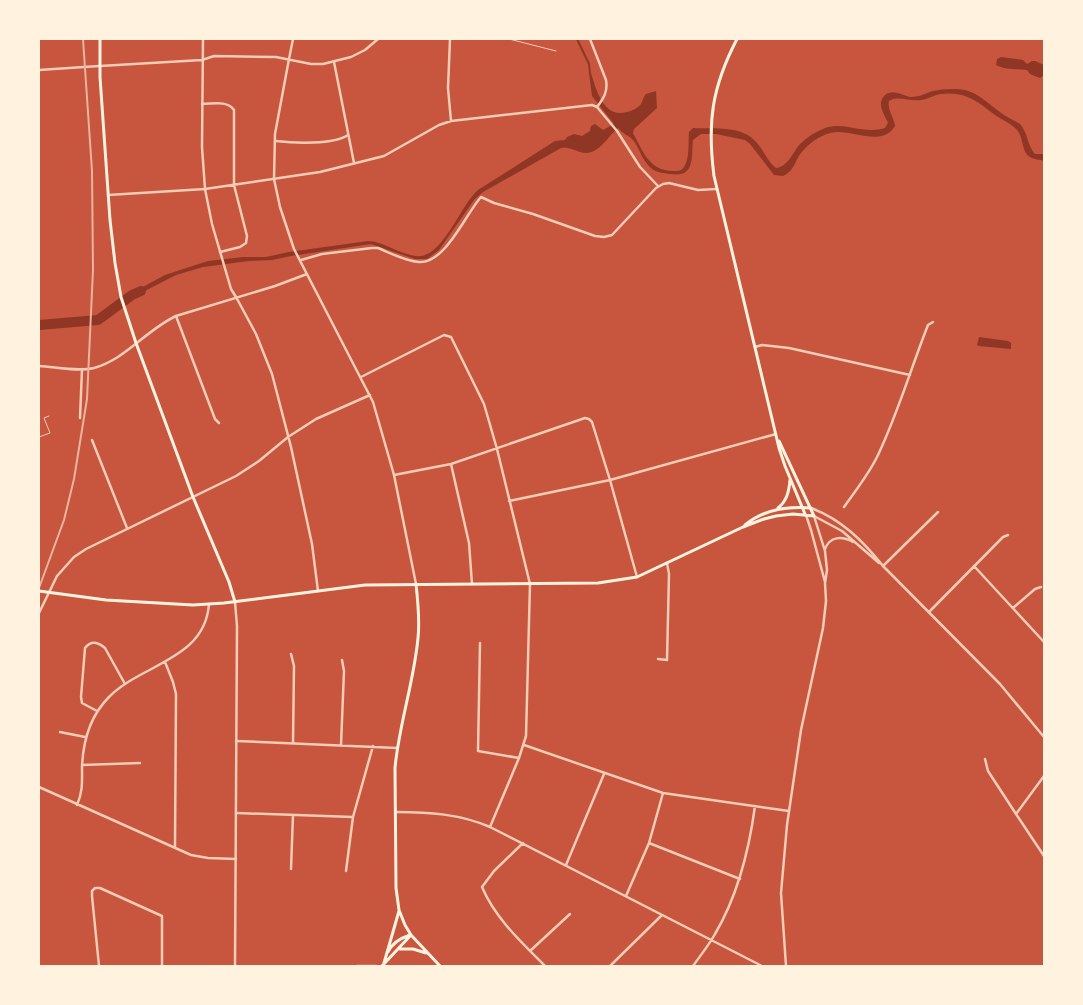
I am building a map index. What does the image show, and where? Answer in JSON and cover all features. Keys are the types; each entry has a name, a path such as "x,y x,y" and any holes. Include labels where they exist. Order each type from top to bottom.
{"main road":[{"path":"100,39 99,66 108,195 114,255 121,297 193,497 229,582 235,602"},
{"path":"737,39 726,59 716,89 710,126 716,189 784,466 805,514"},
{"path":"776,434 814,516"},
{"path":"743,527 756,518 782,506 788,494 790,480"},
{"path":"777,509 811,508"},
{"path":"39,591 106,600 209,604 366,585 598,583 636,577 743,527 776,516 805,514 814,516"},
{"path":"416,584 418,638 397,748 395,768 396,888 399,910 405,925 411,935 440,966"},
{"path":"386,958 399,910"},
{"path":"383,965 411,935"},
{"path":"383,965 389,949 402,937 411,935"},
{"path":"399,949 413,948 427,953"}],"street":[{"path":"203,39 202,147 209,215 231,289 256,334 272,374 312,544 318,591"},
{"path":"293,39 275,134 273,166 277,196 294,249 370,395 394,474 416,584"},
{"path":"39,70 202,60 214,56 276,57 311,64 334,62 365,50 378,39"},
{"path":"450,39 448,88 451,121"},
{"path":"591,39 606,80 606,92 598,106"},
{"path":"334,62 354,163"},
{"path":"202,104 226,103 234,110 234,185 247,236 246,243 240,247 220,252"},
{"path":"108,195 205,189 320,172 384,156 440,125 451,121 592,105 598,106 640,167 658,186"},
{"path":"276,141 308,143 342,138 348,135"},
{"path":"301,260 322,254 378,248 416,262 433,260 444,250 481,197 595,236 604,237 612,235 620,228 658,186 668,183 698,190 716,189"},
{"path":"39,366 94,368 109,362 162,322 307,274"},
{"path":"176,316 215,419 219,423"},
{"path":"844,507 878,455 928,325 933,322"},
{"path":"361,377 444,335 451,337 484,404 497,449 530,584 527,726 524,745 490,826"},
{"path":"755,347 762,345 789,348 910,375"},
{"path":"80,418 82,369"},
{"path":"39,613 57,576 74,557 86,549 248,469 288,437 316,419 370,395"},
{"path":"394,474 451,464 585,418 589,419 592,422 610,480 636,577"},
{"path":"509,501 610,480 776,434"},
{"path":"92,440 126,528"},
{"path":"451,464 469,543 472,584"},
{"path":"811,508 829,516 848,528 867,546 883,566 1000,684 1044,735"},
{"path":"883,566 938,512"},
{"path":"786,966 782,893 789,811 803,722 823,628 826,601 825,583 805,514"},
{"path":"814,516 833,525 883,566"},
{"path":"814,516 825,551 827,570 825,583"},
{"path":"929,612 1003,537 1008,535"},
{"path":"825,551 830,542 838,537 846,538 857,544"},
{"path":"658,659 668,660 670,574 667,563"},
{"path":"974,566 1044,642"},
{"path":"1013,608 1035,589 1041,587"},
{"path":"235,602 237,626 235,966"},
{"path":"77,805 82,794 82,765 85,737 97,711 110,696 125,684 166,662 198,636 207,620 209,604"},
{"path":"97,711 82,703 86,648 93,642 100,643 105,648 125,684"},
{"path":"480,643 478,751 518,758"},
{"path":"291,654 294,666 294,743"},
{"path":"341,745 344,671 342,660"},
{"path":"166,662 176,694 174,849"},
{"path":"60,732 85,737"},
{"path":"236,741 397,748"},
{"path":"524,745 663,793 789,811"},
{"path":"346,871 353,817 373,746"},
{"path":"985,759 988,771 1044,856"},
{"path":"82,765 140,763"},
{"path":"566,865 604,774"},
{"path":"1016,814 1044,776"},
{"path":"39,787 174,849 208,858 236,859"},
{"path":"626,896 649,843 663,793"},
{"path":"693,966 711,940 740,879 750,839 755,806"},
{"path":"396,812 438,813 490,826 762,966"},
{"path":"236,813 353,817"},
{"path":"291,869 293,815"},
{"path":"649,843 740,879"},
{"path":"523,844 494,871 482,887 498,914 545,966"},
{"path":"99,966 92,896 92,891 95,888 100,888 162,916 162,966"},
{"path":"530,951 570,914"},
{"path":"610,966 662,915"},
{"path":"357,966 376,966"}],"lane":[{"path":"510,39 556,51"},
{"path":"39,437 50,433 44,418 49,416"}],"shaded area":[{"path":"1001,57 1023,60 1027,64 1035,61 1044,65 1044,75 1040,78 1030,74 1027,70 1000,67 996,65 997,59"},
{"path":"589,73 591,73 602,102 612,111 619,113 633,110 641,104 646,94 656,91 657,108 634,129 633,133 652,164 665,170 678,171 683,168 688,155 689,132 693,128 719,128 744,133 757,143 776,168 787,162 805,139 823,129 837,126 869,130 885,128 888,123 881,102 882,98 888,93 895,92 914,97 933,91 951,89 973,93 1020,124 1025,131 1032,150 1035,154 1044,154 1044,161 1032,158 1027,154 1019,133 1012,125 976,101 963,95 949,93 922,100 893,99 889,101 895,126 889,133 874,137 838,132 826,134 807,146 792,168 783,176 774,175 745,140 716,134 701,134 693,140 692,159 684,173 670,174 659,172 648,165 633,140 618,128 601,146 592,152 586,153 569,148 561,148 483,192 474,200 439,250 427,259 415,259 371,244 272,260 203,267 176,275 129,299 128,295 165,275 208,261 243,257 266,257 368,241 380,243 410,255 425,255 443,241 478,190 555,141 565,140 574,134 582,136 590,131 591,126 595,124 603,130 614,124 592,96"},
{"path":"979,337 1008,341 1011,343 1011,349 979,346 977,345"}],"waterway":[{"path":"577,39 589,64 590,74"},
{"path":"39,325 98,320 132,295 141,291"}],"railway":[{"path":"39,588 64,520 74,479 87,399 93,270 92,171 83,39"}]}
